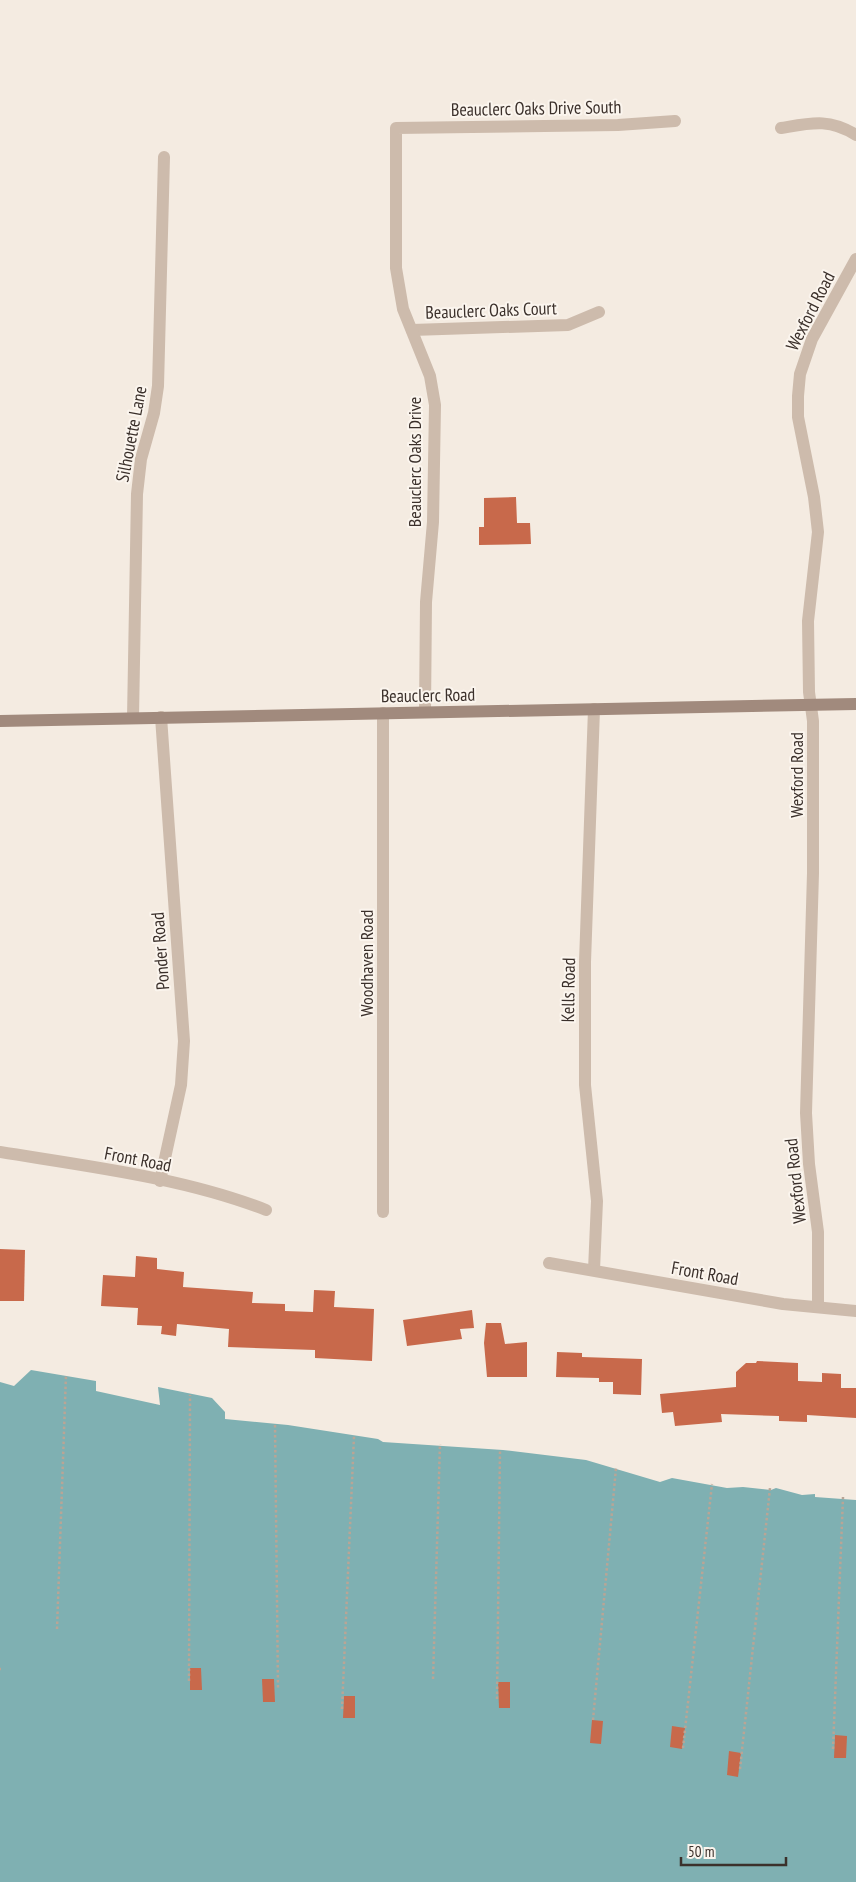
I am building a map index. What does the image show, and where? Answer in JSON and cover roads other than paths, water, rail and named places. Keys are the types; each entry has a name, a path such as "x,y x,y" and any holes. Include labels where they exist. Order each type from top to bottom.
{"street":[{"name":"Beauclerc Oaks Drive South","path":"396,128 618,125 676,121"},
{"path":"782,128 821,122 838,124 856,135"},
{"name":"Beauclerc Oaks Drive","path":"396,128 396,268 403,309 430,376 435,406 433,522 426,602 425,712"},
{"name":"Silhouette Lane","path":"133,718 137,494 141,459 154,414 158,386 164,158"},
{"name":"Wexford Road","path":"818,1307 818,1232 809,1164 806,1114 814,873 813,720 810,705 808,621 818,518 798,417 798,396 800,374 812,339 856,259"},
{"name":"Beauclerc Oaks Court","path":"412,330 568,325 599,312"},
{"name":"Beauclerc Road","path":"0,721 856,704"},
{"name":"Kells Road","path":"594,709 585,962 585,1085 597,1201 594,1270"},
{"name":"Woodhaven Road","path":"383,713 383,1212"},
{"name":"Ponder Road","path":"160,1181 180,1085 184,1041 161,717"},
{"name":"Front Road","path":"0,1152 160,1181 234,1197 266,1210"},
{"name":"Front Road","path":"549,1263 742,1297 856,1311"}],"water":[{"path":"31,1370 96,1381 96,1391 160,1405 158,1387 212,1398 225,1412 225,1419 288,1425 378,1439 383,1442 503,1450 586,1460 660,1482 672,1478 727,1488 743,1487 771,1490 776,1488 802,1495 815,1494 815,1497 856,1500 856,1882 0,1882 0,1382 14,1386"}]}
